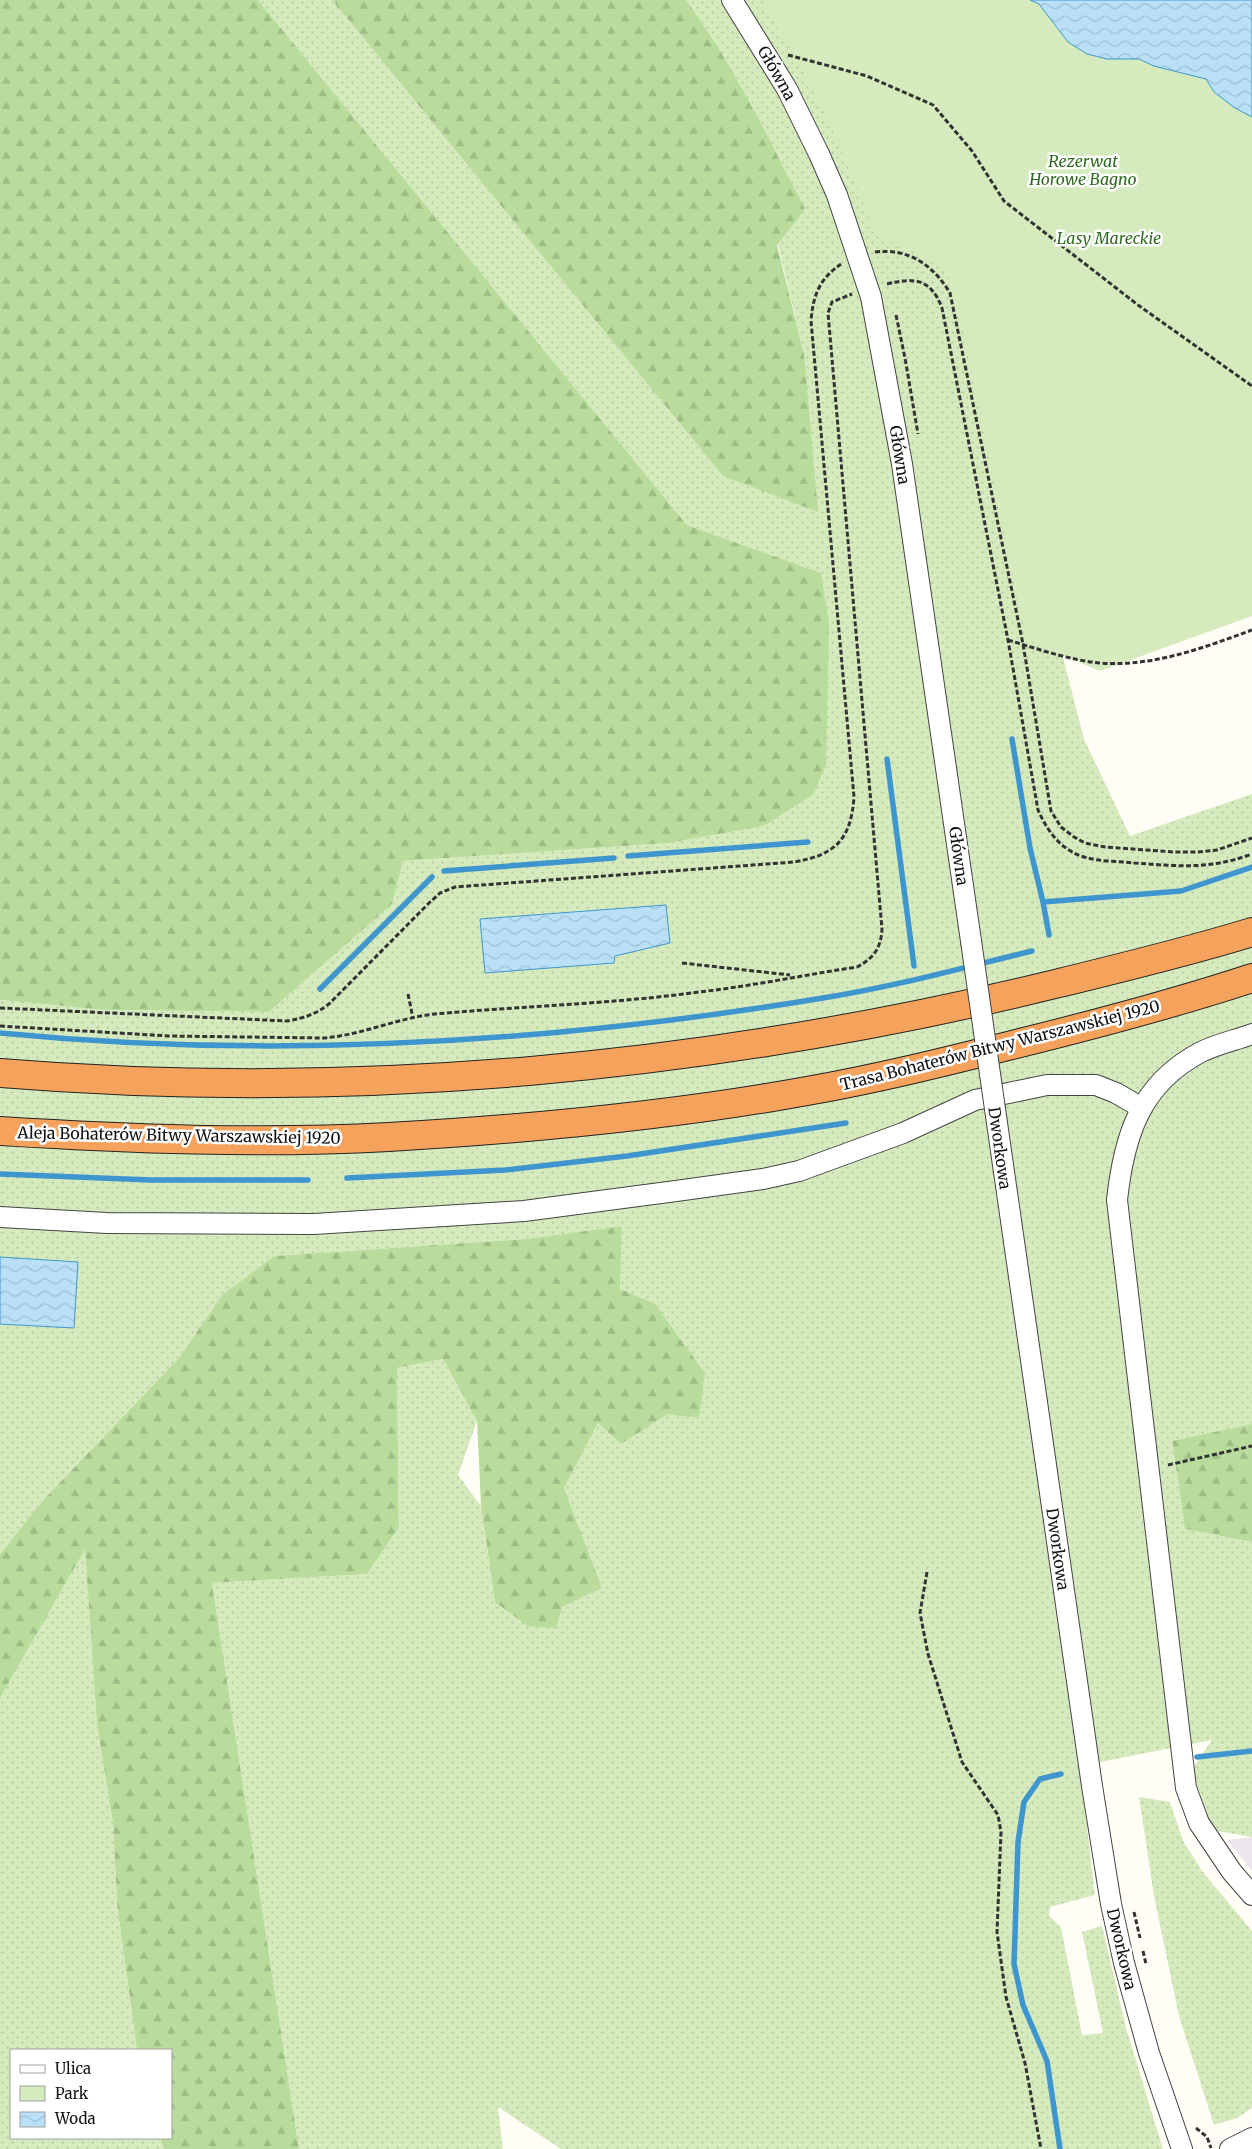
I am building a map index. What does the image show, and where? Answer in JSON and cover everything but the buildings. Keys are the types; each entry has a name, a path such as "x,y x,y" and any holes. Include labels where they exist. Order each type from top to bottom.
{"highway":[{"path":"0,1073 173,1083 267,1084 398,1080 606,1064 800,1036 901,1019 986,1001 1189,952 1252,932"},
{"name":"Trasa Bohaterów Bitwy Warszawskiej 1920","path":"388,1137 611,1118 806,1091 910,1070 1093,1025 1252,978"},
{"name":"Aleja Bohaterów Bitwy Warszawskiej 1920","path":"0,1131 103,1137 210,1139 388,1137"}],"street":[{"name":"Główna","path":"732,0 770,60 805,123 837,195 869,290 902,464 971,941"},
{"name":"Dworkowa","path":"971,941 1092,1786 1112,1904 1124,1963 1148,2053 1182,2149"},
{"path":"1252,1034 1202,1052 1168,1074 1142,1108 1128,1138 1121,1164 1117,1200 1186,1788 1199,1823 1232,1872 1252,1895"},
{"path":"0,1217 107,1223 304,1224 403,1220 524,1211 763,1179 799,1171 903,1133 975,1100 1048,1085 1096,1084 1142,1108"},
{"path":"1230,2149 1252,2138"}],"path":[{"path":"788,54 867,76 933,106 972,151 1004,201 1138,305 1252,386"},
{"path":"0,1008 287,1021 304,1018 319,1012 330,1003 429,903 440,893 455,887 794,862 816,858 828,852 840,842 850,826 854,797 812,313 814,295 826,276 840,265 876,252 896,252 918,259 940,277 950,293 1023,644 1051,811 1061,826 1085,843 1105,847 1174,852 1218,850 1252,838"},
{"path":"0,1026 169,1036 324,1038 345,1036 435,1014 565,1005 700,992 857,966 874,955 880,947 881,939 880,899 828,313 832,302 840,298 909,279 929,286 937,296 946,326 1008,640 1038,810 1045,827 1058,842 1082,856 1100,860 1174,866 1218,864 1252,854"},
{"path":"1008,640 1056,655 1100,663 1146,662 1194,651 1252,630"},
{"path":"682,963 796,976"},
{"path":"408,994 413,1018"},
{"path":"1168,1466 1252,1446"},
{"path":"927,1572 920,1613 928,1654 962,1762 998,1815 1001,1832 997,1932 1006,1997 1025,2063 1041,2149"},
{"path":"1133,1907 1148,1970"},
{"path":"1194,2126 1206,2138 1211,2149"}],"shaded area":[{"path":"1252,1837 1252,1871 1227,1840"}],"green space":[{"path":"0,0 258,0 687,525 821,573 829,624 826,765 813,795 764,826 669,843 403,861 392,904 269,1012 106,1010 0,1000"},
{"path":"258,0 332,0 723,476 804,354 741,89 703,24 686,0 784,0 956,243 1084,739 1130,836 1252,794 1252,1424 1172,1442 1185,1529 1252,1542 1252,1837 1212,1830 1192,1769 1212,1740 1080,1766 1095,1895 1050,1907 1049,1916 1061,1927 1082,2035 1103,2033 1082,1932 1102,1926 1126,2028 1163,2149 561,2149 498,2107 503,2149 299,2149 212,1583 367,1574 399,1527 397,1368 443,1359 477,1421 458,1475 481,1506 495,1602 562,1607 602,1588 564,1488 598,1423 621,1444 668,1414 654,1303 620,1289 622,1226 526,1239 274,1256 222,1295 179,1358 45,1498 0,1554 0,1000 106,1010 269,1012 392,904 403,861 669,843 764,826 813,795 821,573 687,525"},
{"path":"332,0 686,0 735,76 805,209 777,245 804,354 818,512 723,476"},
{"name":"Rezerwat Horowe Bagno","path":"762,0 1252,0 1252,616 1100,671 1026,640 964,335 945,268 911,250 876,236 848,164 813,89"},
{"path":"622,1226 620,1289 654,1303 705,1373 699,1418 668,1414 621,1444 598,1423 564,1488 602,1588 562,1607 556,1628 528,1626 495,1602 481,1506 477,1421 443,1359 397,1368 399,1527 367,1574 212,1583 299,2149 164,2149 160,2139 172,2139 172,2049 137,2049 117,1904 113,1823 97,1725 85,1549 0,1698 0,1554 45,1498 179,1358 222,1295 274,1256 526,1239"},
{"path":"1252,1424 1252,1542 1185,1529 1172,1441"},
{"path":"85,1548 97,1725 113,1823 117,1904 137,2049 10,2049 10,2139 160,2139 164,2149 0,2149 0,1698"},
{"path":"1139,1797 1170,1802 1183,1841 1202,1871 1252,1931 1252,2108 1237,2118 1214,2125 1179,2016 1154,1896"}],"water":[{"path":"1030,0 1252,0 1252,117 1235,108 1214,92 1206,79 1154,66 1139,59 1107,59 1087,54 1068,42 1039,4"},
{"path":"666,905 670,943 615,956 614,963 485,973 480,919"},
{"path":"0,1257 78,1262 74,1328 0,1324"}],"waterway":[{"path":"1012,739 1030,848 1043,902"},
{"path":"887,759 914,966"},
{"path":"628,856 808,842"},
{"path":"444,871 614,858"},
{"path":"1049,935 1043,902 1181,891 1252,867"},
{"path":"320,989 432,877"},
{"path":"0,1033 103,1041 309,1046 515,1036 721,1014 849,994 1032,951"},
{"path":"347,1178 505,1170 627,1156 846,1123"},
{"path":"0,1174 151,1180 308,1180"},
{"path":"1197,1757 1252,1751"},
{"path":"1060,2149 1047,2061 1023,2005 1014,1964 1018,1842 1024,1802 1040,1779 1061,1774"}],"park label":[{"name":"Lasy Mareckie","path":"1109,238"}]}
